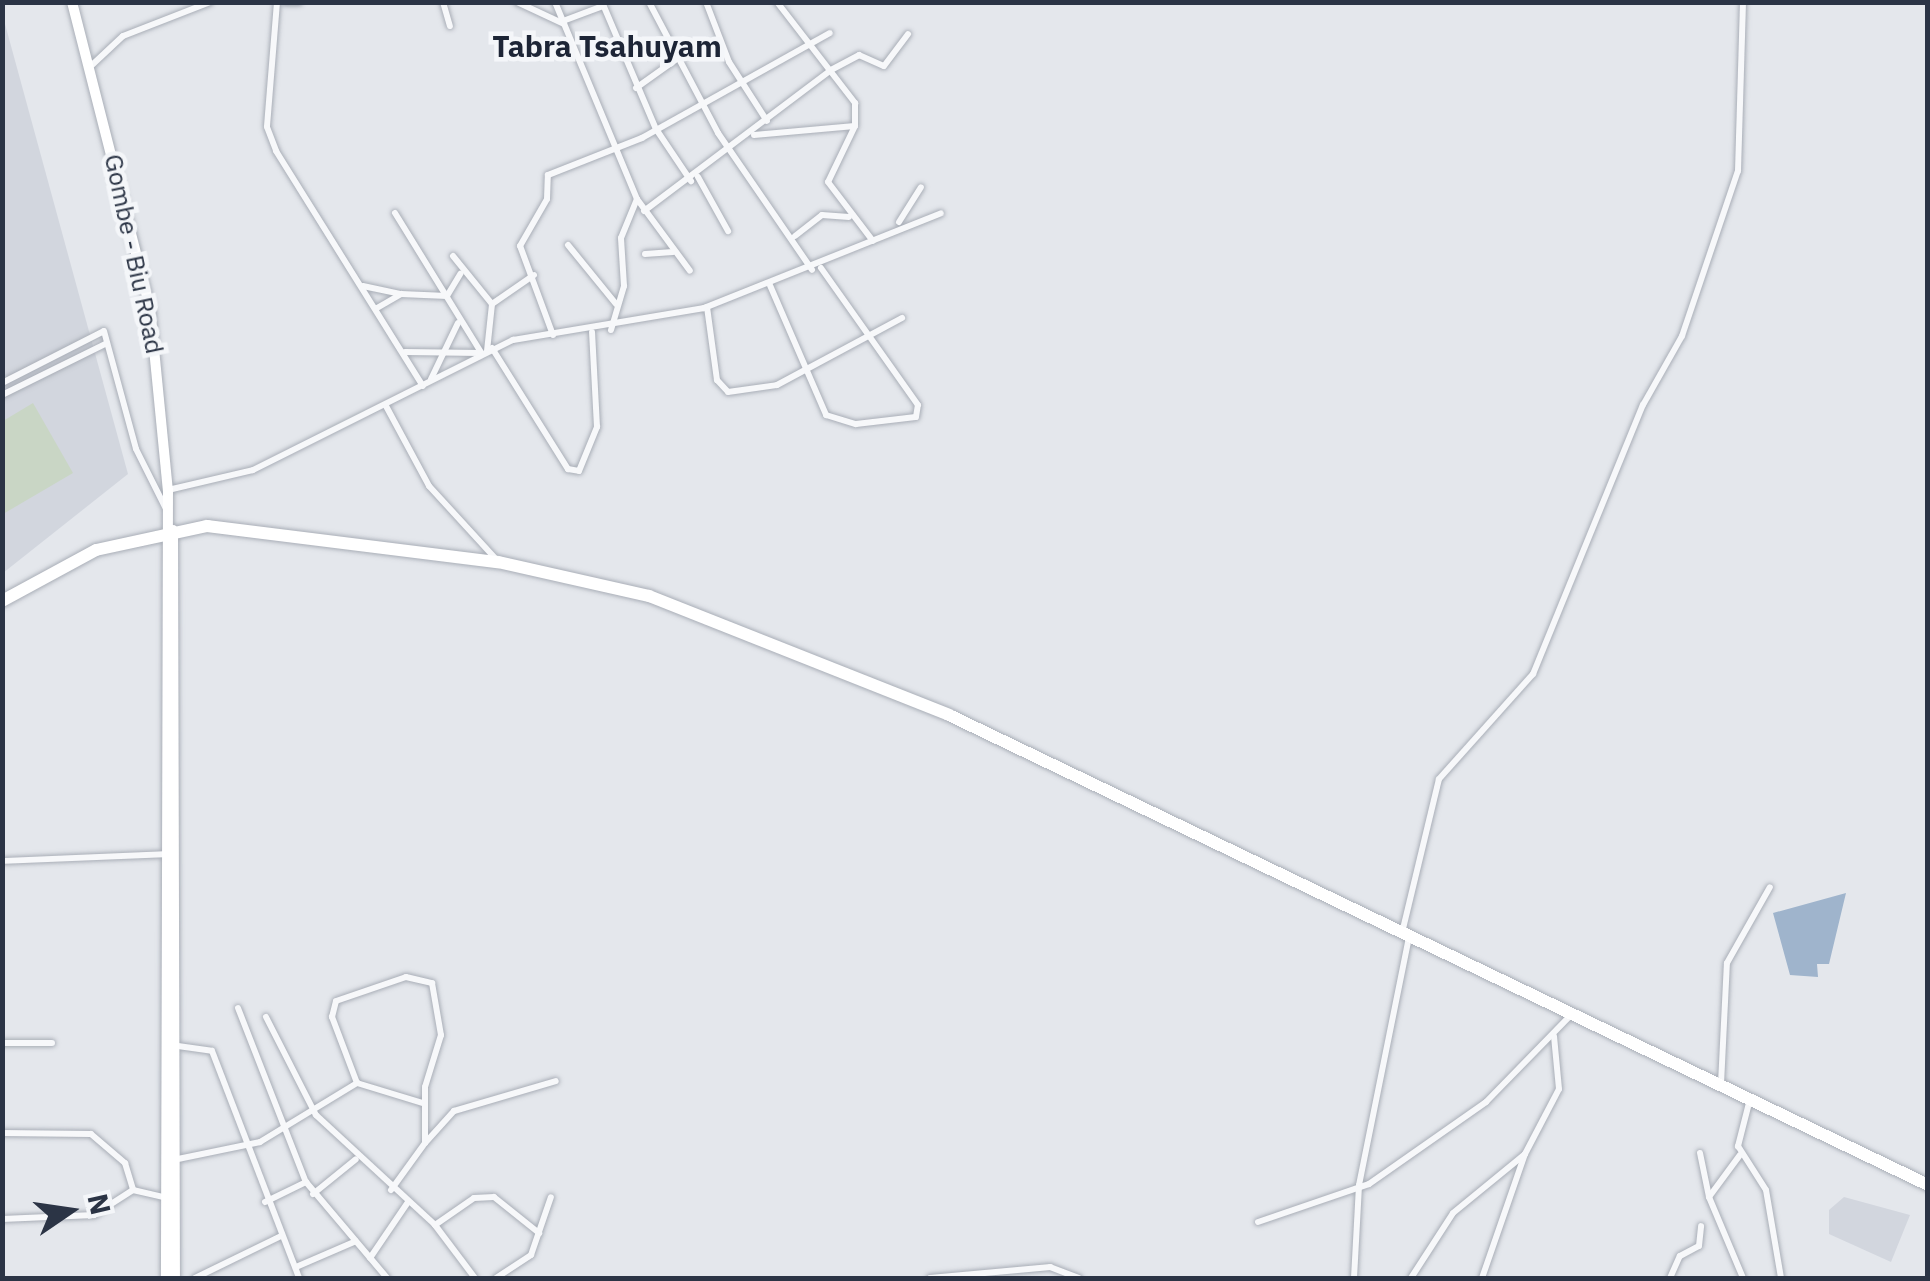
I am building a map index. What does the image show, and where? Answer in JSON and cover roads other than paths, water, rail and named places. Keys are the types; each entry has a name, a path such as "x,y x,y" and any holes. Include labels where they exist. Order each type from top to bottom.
{"highway":[{"path":"2,601 79,557 170,534 244,527 498,562 743,626 1406,935 1928,1185"}],"main road":[{"name":"Gombe - Biu Road","path":"72,2 92,65 150,308 170,534"},
{"path":"170,534 166,854 176,1278"},
{"path":"166,1278 178,1159 170,534"}],"street":[{"path":"92,65 123,36 210,2"},
{"path":"299,2 281,2 267,127 362,286 427,384"},
{"path":"443,2 450,26"},
{"path":"517,2 563,22 603,4 656,129 728,232"},
{"path":"555,2 636,198 690,272"},
{"path":"650,2 730,153 816,269 874,339 918,405 916,418 835,421 804,368 769,283"},
{"path":"706,2 740,82 767,122"},
{"path":"777,2 804,44 855,104 855,126 829,168 850,217 873,241"},
{"path":"1354,1278 1359,1188 1406,935 1440,779 1533,674 1643,405 1682,336 1738,172 1743,2"},
{"path":"554,335 520,246 548,199 548,174 703,106 804,44 830,33"},
{"path":"644,211 730,153 830,70 859,56 884,66 908,34"},
{"path":"636,88 678,58"},
{"path":"753,135 855,126"},
{"path":"168,490 253,470 386,406 487,351 554,335 611,330 707,307 816,269 873,241 899,222 922,187"},
{"path":"611,330 621,238 636,198"},
{"path":"395,213 458,322 487,351 568,470 579,471 598,427 592,332"},
{"path":"899,222 942,213"},
{"path":"795,236 822,216 850,217"},
{"path":"568,245 616,304"},
{"path":"645,254 673,252"},
{"path":"454,256 460,274 492,304"},
{"path":"442,297 460,274"},
{"path":"487,351 492,304 534,275"},
{"path":"362,286 442,297"},
{"path":"377,308 401,294"},
{"path":"707,307 720,387 777,385 804,368 874,339 902,318"},
{"path":"427,384 458,322"},
{"path":"2,383 104,331 136,449 168,511"},
{"path":"2,395 107,343"},
{"path":"405,352 487,351"},
{"path":"386,406 428,486 498,562"},
{"path":"2,861 166,854"},
{"path":"1721,1084 1727,963 1770,887"},
{"path":"357,1083 333,1005 379,983 426,980 440,993 441,1025 423,1103 425,1143"},
{"path":"238,1008 306,1182 387,1278"},
{"path":"1258,1222 1359,1188 1486,1102 1570,1016"},
{"path":"266,1018 316,1115 356,1159 435,1225 474,1278"},
{"path":"1482,1278 1525,1154 1559,1089 1554,1036"},
{"path":"178,1046 197,1042 212,1052 265,1202 299,1278"},
{"path":"2,1043 52,1044"},
{"path":"391,1190 454,1110 556,1081"},
{"path":"178,1159 246,1145 286,1130 316,1115 357,1083"},
{"path":"357,1083 423,1103"},
{"path":"1751,1098 1738,1121 1740,1155 1766,1190 1781,1278"},
{"path":"2,1133 91,1134 125,1163 133,1190"},
{"path":"1700,1153 1709,1197 1742,1278"},
{"path":"1411,1278 1453,1213 1525,1154"},
{"path":"1709,1197 1740,1155"},
{"path":"313,1194 356,1159"},
{"path":"265,1202 306,1182"},
{"path":"2,1219 94,1215 133,1190 172,1200"},
{"path":"435,1225 494,1196 539,1233"},
{"path":"496,1278 531,1255 551,1197"},
{"path":"370,1258 408,1202"},
{"path":"1670,1278 1680,1256 1699,1246 1701,1226"},
{"path":"195,1278 282,1236"},
{"path":"296,1267 356,1242"},
{"path":"930,1278 1050,1267 1079,1278"}],"water":[{"path":"1846,893 1829,964 1817,964 1818,977 1790,975 1773,913"}],"district":[{"name":"Tabra Tsahuyam","path":"607,46"}]}
